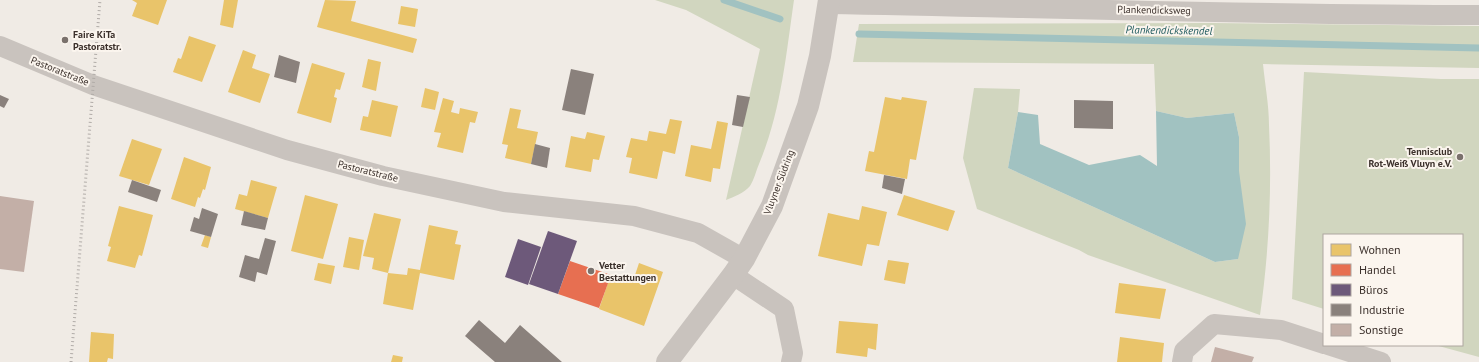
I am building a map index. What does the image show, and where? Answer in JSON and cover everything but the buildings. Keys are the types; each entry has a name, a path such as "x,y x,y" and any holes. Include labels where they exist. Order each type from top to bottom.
{"street":[{"name":"Plankendicksweg","path":"829,2 1213,6 1298,15 1479,15"},
{"name":"Vluyner Südring","path":"667,362 739,267 772,206 808,106 820,56 829,2"},
{"name":"Pastoratstraße","path":"0,46 79,80 287,150 383,176 504,202 634,216 698,233 739,267 784,309 792,353 791,362"},
{"path":"1182,362 1184,351 1214,324 1281,330 1323,344"},
{"path":"1331,346 1381,362"}],"green space":[{"path":"655,0 794,0 782,83 773,124 750,186 742,193 726,200 760,49 686,10"},
{"path":"1213,23 1479,26 1479,68 1263,64 1269,117 1270,197 1266,268 1260,315 1088,255 977,209 963,158 974,88 1020,89 1018,112 1008,168 1215,262 1238,259 1239,137 1234,113 1187,118 1156,111 1154,64 853,62 859,24"},
{"path":"1304,72 1441,79 1479,79 1479,357 1439,346 1463,346 1463,234 1323,234 1323,309 1292,299"}],"water":[{"path":"1156,111 1187,118 1234,113 1239,137 1239,171 1246,224 1238,259 1215,262 1008,168 1018,112 1038,115 1040,144 1089,165 1140,155 1157,166"}],"waterway":[{"name":"Plankendickskendel","path":"724,0 780,19"},
{"name":"Plankendickskendel","path":"859,34 1479,48"}],"railway":[{"path":"71,362 100,0"}],"place":[{"name":"Faire KiTa Pastoratstr.","path":"65,40"},
{"name":"Tennisclub Rot-Weiß Vluyn e.V.","path":"1460,157"},
{"name":"Vetter Bestattungen","path":"591,271"}]}
